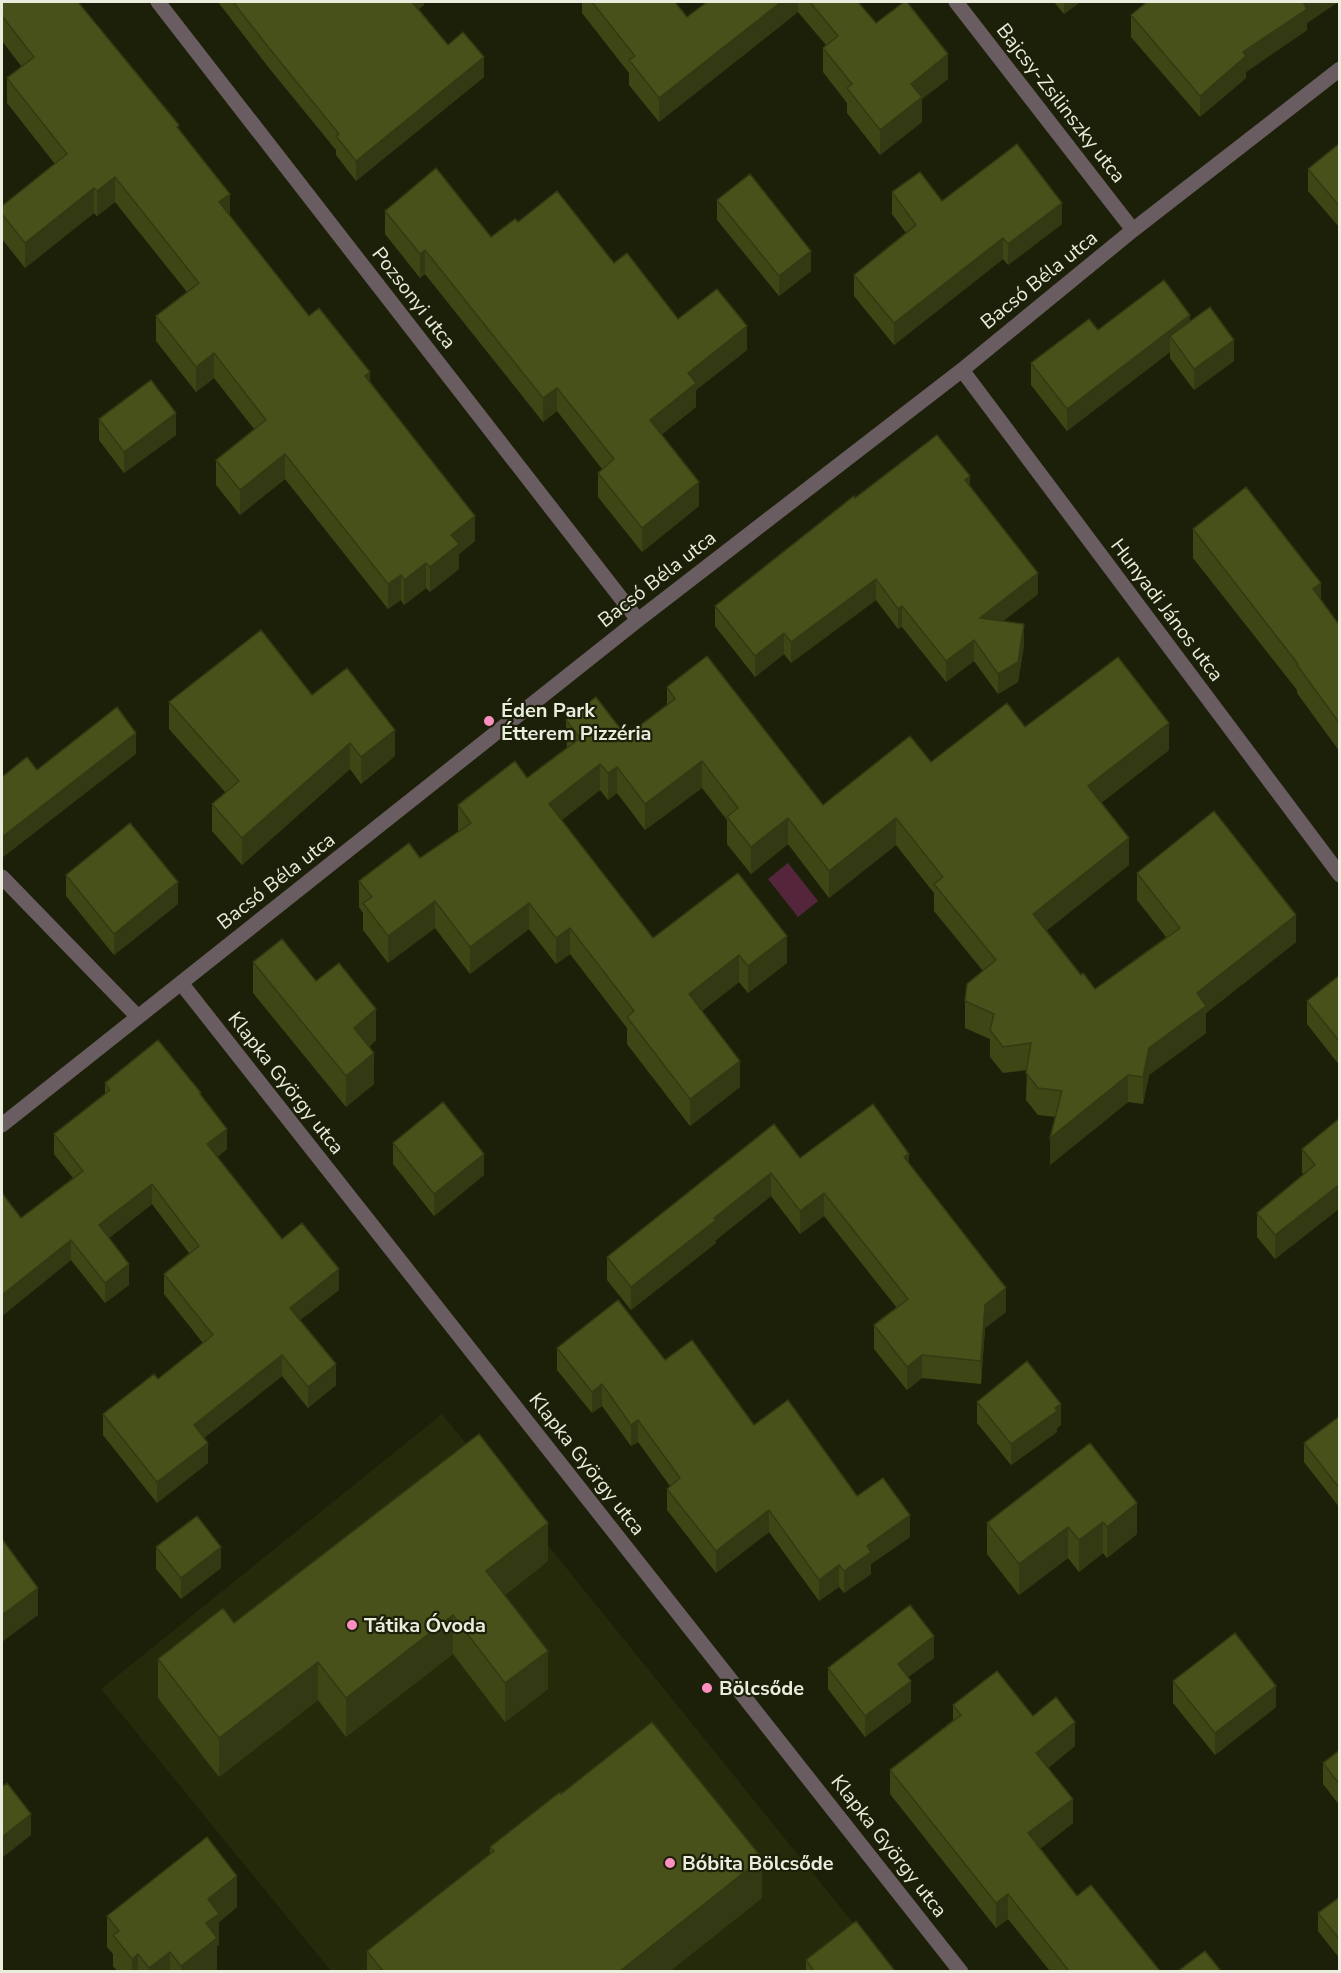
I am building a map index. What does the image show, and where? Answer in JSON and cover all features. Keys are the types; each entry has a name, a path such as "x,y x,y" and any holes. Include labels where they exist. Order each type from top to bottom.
{"street":[{"name":"Pozsonyi utca","path":"158,2 638,620"},
{"name":"Bajcsy-Zsilinszky utca","path":"956,2 1133,230"},
{"name":"Bacsó Béla utca","path":"2,1125 638,620 962,370 1133,230 1340,69"},
{"name":"Hunyadi János utca","path":"962,370 1340,875"},
{"path":"2,877 138,1017"},
{"name":"Klapka György utca","path":"181,983 961,1971"}],"shaded area":[{"path":"788,863 818,901 798,917 768,879"},
{"path":"442,1414 870,1944 834,1971 331,1971 101,1689"}],"building":[{"path":"2,2 78,2 179,125 177,127 230,194 219,202 309,316 319,308 370,372 365,376 475,516 451,535 459,544 430,567 426,563 404,580 401,575 388,584 285,454 240,490 216,460 266,420 214,353 196,367 156,316 199,283 115,177 97,191 94,188 25,243 2,214 2,206 67,154 7,78 34,57 2,16"},
{"path":"233,2 412,2 448,45 463,32 484,57 356,161 336,136 339,134"},
{"path":"592,2 675,2 687,17 707,2 781,2 659,98 629,60 635,56"},
{"path":"810,2 858,2 876,23 907,2 948,54 911,84 922,97 880,130 847,88 852,84 823,48 838,36"},
{"path":"1147,2 1307,2 1304,4 1307,9 1243,52 1246,56 1200,96 1131,15"},
{"path":"1340,143 1340,207 1308,169"},
{"path":"1017,144 1062,203 1008,244 1003,238 894,323 854,275 916,225 892,192 920,172 942,201"},
{"path":"436,168 491,237 515,219 518,222 557,191 614,263 627,253 678,319 717,289 747,326 688,373 696,383 650,420 699,482 642,528 598,473 614,459 557,388 543,398 425,250 420,254 385,211"},
{"path":"750,174 811,251 779,276 717,200"},
{"path":"1164,280 1190,315 1067,409 1031,363 1089,319 1098,330"},
{"path":"1210,307 1234,340 1194,369 1170,336"},
{"path":"151,380 176,413 124,452 99,419"},
{"path":"937,435 970,476 965,480 1038,573 980,618 1024,624 1018,662 998,674 974,640 946,661 902,606 898,609 876,579 791,642 784,633 755,656 715,606 854,496 855,498"},
{"path":"1246,487 1321,583 1313,589 1340,626 1340,724 1298,664 1193,529"},
{"path":"261,630 312,695 347,668 395,730 361,757 350,743 242,838 212,804 239,781 169,702"},
{"path":"707,656 823,805 910,736 931,762 1007,703 1025,727 1118,657 1169,723 1088,786 1129,838 1033,914 1081,975 1083,973 1095,989 1180,928 1137,873 1214,811 1296,915 1197,993 1206,1006 1149,1048 1143,1077 1128,1075 1050,1138 1062,1091 1038,1088 1026,1073 1031,1043 1003,1047 990,1030 994,1014 965,1001 967,984 996,960 934,884 943,877 896,818 829,871 788,818 751,847 727,817 738,808 702,761 645,804 617,767 608,773 600,764 549,804 653,938 738,873 787,936 748,966 739,955 689,994 740,1061 690,1099 627,1017 634,1011 570,928 556,938 529,903 470,947 435,901 388,936 363,903 372,897 359,881 409,843 420,858 471,823 458,805 515,761 527,778 580,738 566,720 596,697 626,736 675,699 667,687"},
{"path":"117,707 136,733 2,837 2,777 27,757 37,770"},
{"path":"130,823 178,882 114,934 66,875"},
{"path":"282,939 316,981 339,963 376,1009 354,1028 374,1053 346,1076 253,962"},
{"path":"1340,975 1340,1042 1307,1001"},
{"path":"158,1040 227,1129 207,1144 282,1239 302,1223 339,1269 290,1308 336,1364 308,1387 282,1355 194,1425 208,1443 157,1482 103,1414 154,1374 158,1379 213,1335 164,1274 199,1246 152,1184 99,1225 129,1264 105,1283 71,1240 2,1295 2,1193 21,1218 83,1171 54,1134 110,1090 105,1083"},
{"path":"443,1102 484,1154 434,1194 393,1143"},
{"path":"873,1104 909,1154 904,1157 1006,1288 985,1305 981,1361 922,1355 907,1367 874,1325 908,1299 824,1193 800,1211 771,1173 631,1287 607,1257 774,1124 800,1158"},
{"path":"1340,1118 1340,1184 1275,1235 1257,1213 1315,1165 1302,1149"},
{"path":"618,1300 665,1360 692,1340 754,1425 788,1400 857,1496 883,1478 910,1515 867,1546 871,1552 844,1571 839,1565 819,1580 769,1510 716,1551 667,1489 680,1478 638,1420 631,1425 602,1384 592,1392 557,1348"},
{"path":"1027,1361 1061,1404 1055,1408 1057,1411 1011,1444 977,1402"},
{"path":"1340,1416 1340,1489 1304,1443"},
{"name":"Tátika Óvoda","path":"479,1434 548,1523 486,1571 548,1651 505,1683 453,1615 346,1698 318,1662 219,1738 158,1659 223,1608 234,1623"},
{"path":"1090,1443 1137,1503 1107,1527 1103,1522 1079,1540 1068,1527 1019,1564 987,1523"},
{"path":"197,1516 221,1547 181,1578 156,1547"},
{"path":"2,1539 38,1588 2,1615"},
{"path":"910,1605 934,1636 898,1664 911,1681 865,1716 828,1668"},
{"path":"1235,1633 1276,1686 1215,1733 1173,1681"},
{"path":"997,1671 1033,1716 1056,1697 1075,1722 1036,1753 1073,1799 1028,1833 1077,1896 1091,1885 1160,1971 1069,1971 1008,1894 996,1903 890,1770 961,1715 953,1705"},
{"name":"Bóbita Bölcsőde","path":"652,1722 762,1858 620,1971 383,1971 367,1951 494,1851 490,1847"},
{"path":"1340,1750 1340,1785 1323,1763"},
{"path":"7,1783 31,1814 2,1837 2,1787"},
{"path":"207,1837 237,1876 208,1899 219,1914 206,1923 217,1938 181,1966 170,1952 149,1968 138,1954 132,1959 113,1935 119,1931 107,1916"},
{"path":"1340,1897 1340,1940 1318,1913"},
{"path":"856,1921 895,1971 814,1971 806,1960"},
{"path":"1205,1951 1221,1971 1178,1971"}],"place":[{"name":"Éden Park Étterem Pizzéria","path":"489,721"},
{"name":"Tátika Óvoda","path":"352,1625"},
{"name":"Bölcsőde","path":"707,1688"},
{"name":"Bóbita Bölcsőde","path":"670,1863"}]}
